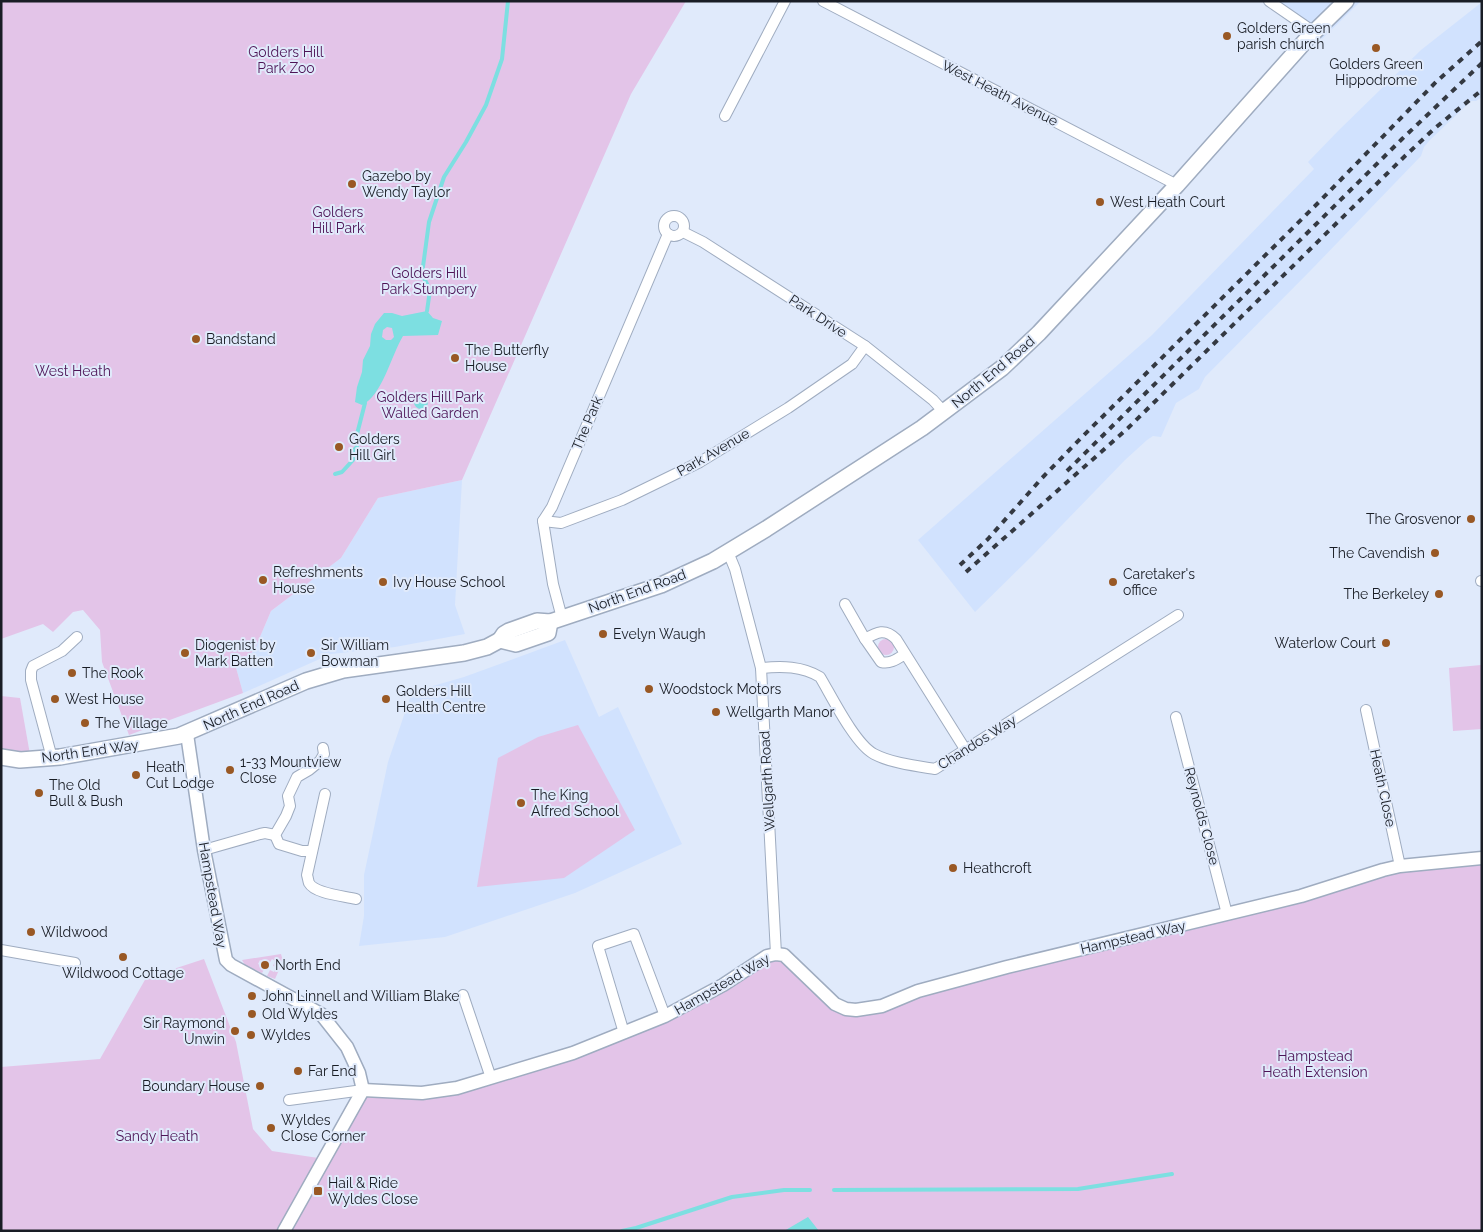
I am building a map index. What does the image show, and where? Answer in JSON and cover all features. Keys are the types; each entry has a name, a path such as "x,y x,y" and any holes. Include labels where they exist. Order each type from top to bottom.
{"main road":[{"name":"North End Road","path":"183,735 306,681 343,670 464,653 487,647 500,640 504,634 538,621 556,620 661,585 713,562 766,530 922,428 1002,368 1039,333 1177,186 1314,32 1346,1"},
{"name":"North End Way","path":"2,761 81,755 183,735"}],"street":[{"path":"725,116 785,1"},
{"name":"West Heath Avenue","path":"822,1 1177,186"},
{"path":"1269,1 1314,32"},
{"name":"Park Drive","path":"671,217 676,216 682,220 684,228 676,234"},
{"name":"The Park","path":"543,521 552,506 676,234 665,231 665,223 671,217"},
{"name":"Park Drive","path":"676,234 703,242 865,346 933,400 944,412"},
{"name":"Park Avenue","path":"543,521 561,523 622,500 700,462 788,408 852,364 865,346"},
{"path":"543,521 553,584 556,620"},
{"name":"Wellgarth Road","path":"728,552 735,569 761,668 776,954"},
{"path":"845,604 873,652 881,662 893,662 905,654"},
{"name":"Chandos Way","path":"761,668 778,667 810,671 820,677 860,741 874,754 902,763 935,770 965,749 1065,688 1178,615"},
{"path":"865,639 880,631 888,632 896,639 965,749"},
{"path":"52,758 30,680 31,671 33,666 62,650 77,636"},
{"name":"Heath Close","path":"1366,710 1400,866"},
{"name":"Reynolds Close","path":"1176,717 1228,914"},
{"name":"Hampstead Way","path":"183,735 226,960 230,965 321,1014 347,1047 359,1073 363,1090 422,1093 457,1088 573,1053 665,1016 723,985 767,956 776,954 784,955 835,1004 846,1009 868,1009 896,1001 918,991 1030,961 1301,896 1400,866 1482,858"},
{"path":"275,835 290,806 288,796 297,777 320,761 324,754 323,748"},
{"path":"326,794 307,875 310,884 318,890 356,899"},
{"path":"204,850 260,834 275,835"},
{"path":"275,835 279,844 302,851 312,851"},
{"path":"624,1033 598,946 634,934 665,1016"},
{"path":"1,950 75,963"},
{"path":"463,995 491,1078"},
{"path":"289,1100 363,1090"},
{"path":"284,1231 363,1090"}],"shaded area":[{"path":"1269,1 1361,1 1322,39"},
{"path":"1482,2 1482,97 1476,101 1471,101 1430,140 1424,147 1421,156 1205,377 1199,389 1176,403 1161,437 1153,436 1125,460 975,612 918,540 1152,335 1314,169 1308,162 1339,130 1421,50"},
{"path":"427,311 433,318 442,321 438,335 403,336 386,375 375,393 362,405 355,402 363,360 370,346 371,334 375,324 384,313 402,316","holes":["387,327 392,328 394,337 391,340 386,340 382,337 383,330"]},
{"path":"418,395 424,395 428,402 424,409 418,409 414,405 414,399"},
{"name":"Ivy House School","path":"462,480 455,605 465,634 395,647 331,654 243,693 235,664 254,651 271,611 341,558 378,498"},
{"name":"The King Alfred School","path":"565,640 599,717 618,707 682,844 575,893 445,937 359,946 364,916 364,875 388,762 412,692 464,677"},
{"path":"808,1217 819,1231 784,1231"}],"green space":[{"name":"Golders Hill Park","path":"1,1 686,1 631,94 462,480 378,498 341,558 271,611 254,651 235,664 243,693 129,735 102,662 100,630 83,610 73,612 53,632 43,624 1,639"},
{"path":"883,639 889,639 894,644 892,653 883,655 878,650 878,644"},
{"path":"1481,665 1482,729 1453,731 1449,668"},
{"path":"1,696 20,698 31,760 1,757"},
{"path":"578,725 635,830 564,878 477,887 498,758 538,737"},
{"name":"Hampstead Heath Extension","path":"1482,857 1482,1231 1,1231 1,1067 100,1059 146,978 204,959 236,1042 253,1129 272,1151 325,1159 363,1090 422,1093 624,1033 776,954 846,1009 1400,866"},
{"path":"281,954 283,961 275,979 267,976 270,970 274,972 276,967 273,966 275,961 272,959 269,964 260,960 258,964 265,968 262,973 245,965 242,960"}],"waterway":[{"path":"427,311 430,290 422,274 429,222 444,177 486,105 502,59 508,1"},
{"path":"335,474 342,472 353,460 352,452 357,447 356,438 365,403"},
{"path":"834,1190 1078,1189 1172,1174"},
{"path":"622,1231 732,1197 784,1190 810,1190"}],"railway":[{"path":"960,565 988,539 1042,478 1082,437 1319,202 1436,82 1482,41"},
{"path":"1067,471 1402,139 1482,63"},
{"path":"966,572 1128,428 1405,156 1435,128 1482,90"}],"place":[{"name":"Golders Green parish church","path":"1227,36"},
{"name":"Golders Green Hippodrome","path":"1376,48"},
{"name":"Gazebo by Wendy Taylor","path":"352,184"},
{"name":"West Heath Court","path":"1100,202"},
{"name":"Bandstand","path":"196,339"},
{"name":"The Butterfly House","path":"455,358"},
{"name":"Golders Hill Girl","path":"339,447"},
{"name":"The Grosvenor","path":"1471,519"},
{"name":"The Cavendish","path":"1435,553"},
{"name":"Refreshments House","path":"263,580"},
{"name":"Ivy House School","path":"383,582"},
{"name":"Caretaker's office","path":"1113,582"},
{"name":"The Berkeley","path":"1439,594"},
{"name":"Evelyn Waugh","path":"603,634"},
{"name":"Waterlow Court","path":"1386,643"},
{"name":"Diogenist by Mark Batten","path":"185,653"},
{"name":"Sir William Bowman","path":"311,653"},
{"name":"The Rook","path":"72,673"},
{"name":"Woodstock Motors","path":"649,689"},
{"name":"West House","path":"55,699"},
{"name":"Golders Hill Health Centre","path":"386,699"},
{"name":"Wellgarth Manor","path":"716,712"},
{"name":"The Village","path":"85,723"},
{"name":"1-33 Mountview Close","path":"230,770"},
{"name":"Heath Cut Lodge","path":"136,775"},
{"name":"The Old Bull & Bush","path":"39,793"},
{"name":"The King Alfred School","path":"521,803"},
{"name":"Heathcroft","path":"953,868"},
{"name":"Wildwood","path":"31,932"},
{"name":"Wildwood Cottage","path":"123,957"},
{"name":"North End","path":"265,965"},
{"name":"John Linnell and William Blake","path":"252,996"},
{"name":"Old Wyldes","path":"252,1014"},
{"name":"Sir Raymond Unwin","path":"235,1031"},
{"name":"Wyldes","path":"251,1035"},
{"name":"Far End","path":"298,1071"},
{"name":"Boundary House","path":"260,1086"},
{"name":"Wyldes Close Corner","path":"271,1128"},
{"name":"Hail & Ride Wyldes Close","path":"318,1191"}],"park label":[{"name":"Golders Hill Park Zoo","path":"286,60"},
{"name":"Golders Hill Park Stumpery","path":"429,282"},
{"name":"West Heath","path":"73,371"},
{"name":"Golders Hill Park Walled Garden","path":"430,406"},
{"name":"Sandy Heath","path":"157,1136"}]}
